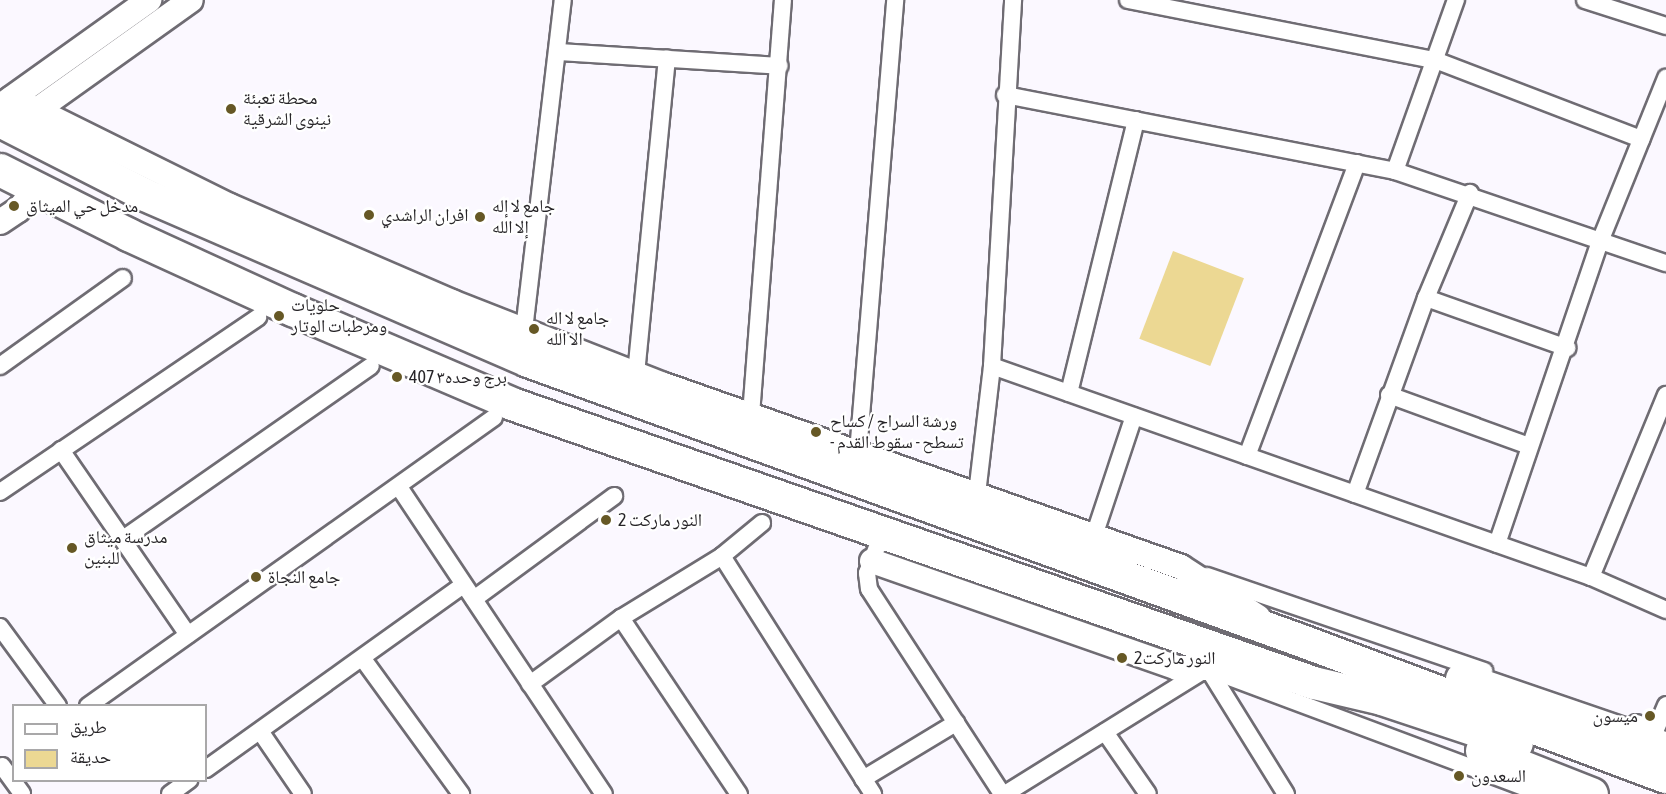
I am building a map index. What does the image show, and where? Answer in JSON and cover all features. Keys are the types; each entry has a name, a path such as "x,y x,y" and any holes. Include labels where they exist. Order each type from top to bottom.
{"highway":[{"path":"12,112 145,195 362,292 645,405 1315,645 1570,753 1655,794"},
{"path":"0,170 344,332 877,548 1303,679 1382,699 1570,753 1666,777"},
{"path":"344,332 362,292"},
{"path":"1315,645 1401,658 1666,749"},
{"path":"1303,679 1373,712 1592,794"}],"main road":[{"path":"12,112 149,0"},
{"path":"12,112 191,0"},
{"path":"12,112 524,330 636,374 1181,567 1315,645"},
{"path":"0,222 18,210 37,188"},
{"path":"877,548 1177,668 1207,670 1241,666 1303,679"}],"street":[{"path":"524,330 559,52 563,0"},
{"path":"751,416 780,66 783,0"},
{"path":"858,453 895,0"},
{"path":"977,494 992,366 1005,95 1013,0"},
{"path":"1128,0 1435,60 1641,139"},
{"path":"1395,171 1456,0"},
{"path":"1585,0 1666,26"},
{"path":"559,52 780,66"},
{"path":"636,374 667,59"},
{"path":"1497,544 1529,446 1567,348 1601,239 1666,78"},
{"path":"1005,95 1395,171 1470,193 1666,263"},
{"path":"1069,393 1136,120"},
{"path":"1247,456 1357,163"},
{"path":"1355,494 1426,298 1470,193"},
{"path":"0,366 123,278"},
{"path":"1426,298 1567,348"},
{"path":"0,492 258,317"},
{"path":"123,539 371,366"},
{"path":"992,366 1591,577 1666,610"},
{"path":"1389,395 1529,446"},
{"path":"1591,577 1666,395"},
{"path":"1094,536 1134,416"},
{"path":"89,704 494,418"},
{"path":"61,450 188,634"},
{"path":"399,487 462,586 474,599 604,794"},
{"path":"474,599 614,496"},
{"path":"530,684 621,618 722,556 762,523"},
{"path":"877,548 866,578 869,589 1004,794 1207,670"},
{"path":"722,556 873,794"},
{"path":"1181,567 1656,729 1666,705"},
{"path":"207,768 363,659 462,586"},
{"path":"621,618 739,794"},
{"path":"0,627 57,704"},
{"path":"363,659 460,794"},
{"path":"1207,670 1286,794"},
{"path":"1207,670 1543,794"},
{"path":"863,779 956,723"},
{"path":"261,731 303,794"},
{"path":"1106,732 1148,794"},
{"path":"170,794 186,782"}],"green space":[{"path":"1173,251 1244,278 1210,366 1139,339"}],"place":[{"name":"محطة تعبئة نينوى الشرقية","path":"231,109"},
{"name":"مدخل حي الميثاق","path":"14,206"},
{"name":"افران الراشدي","path":"369,215"},
{"name":"جامع لا إله إلا الله","path":"480,217"},
{"name":"حلويات ومرطبات الوتار","path":"279,316"},
{"name":"جامع لا اله الا الله","path":"534,329"},
{"name":"برج وحده٣ 407","path":"397,377"},
{"name":"ورشة السراج / كساح - تسطح - سقوط القدم","path":"816,432"},
{"name":"النور ماركت 2","path":"606,520"},
{"name":"مدرسة ميثاق للبنين","path":"72,548"},
{"name":"جامع النجاة","path":"256,577"},
{"name":"النور ماركت2","path":"1122,658"},
{"name":"ميسون","path":"1650,716"},
{"name":"السعدون","path":"1459,776"}]}
